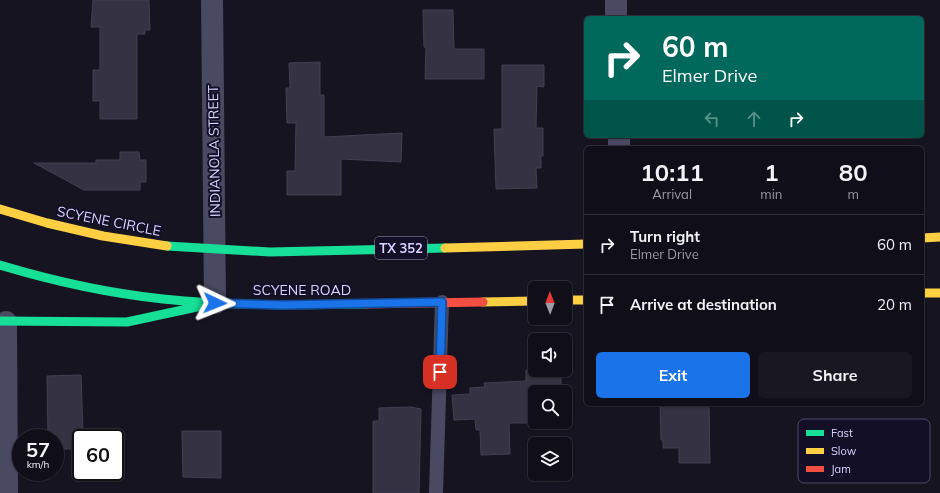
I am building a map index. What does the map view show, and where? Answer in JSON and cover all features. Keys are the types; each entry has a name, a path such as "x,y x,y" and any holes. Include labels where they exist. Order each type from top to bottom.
{"main road":[{"name":"SCYENE CIRCLE","path":"0,209 47,223 103,236 170,247 215,250"},
{"path":"924,238 940,237"},
{"name":"TX 352","path":"215,250 270,252 584,244"},
{"path":"0,265 42,278 110,291 162,299 215,303"},
{"path":"924,293 940,293"},
{"path":"572,300 584,300"},
{"name":"SCYENE ROAD","path":"3,321 126,322 215,303 282,305 528,301"}],"street":[{"name":"INDIANOLA STREET","path":"212,0 215,303"},
{"path":"616,0 616,16"},
{"path":"3,321 7,493"}],"lane":[{"path":"436,493 442,302"}],"building":[{"path":"93,0 149,0 150,30 145,30 145,34 137,34 137,119 100,119 100,101 93,101 93,70 100,70 100,27 91,27"},
{"path":"423,10 453,10 454,49 484,49 484,79 425,79 426,47 424,47"},
{"path":"320,62 320,95 324,95 324,137 402,133 401,162 341,159 341,195 287,195 287,171 295,171 296,123 287,123 286,88 290,88 289,63"},
{"path":"502,65 544,65 544,87 537,86 536,128 543,128 543,156 541,156 541,168 536,168 537,188 496,189 494,129 502,129"},
{"path":"120,152 139,152 140,160 146,160 146,182 140,182 140,190 84,190 34,163 96,163 96,160 120,160"},
{"path":"526,370 528,370 528,377 561,377 561,385 528,385 528,423 509,423 510,454 481,455 480,430 476,430 475,419 454,420 452,395 470,394 470,388 485,387 484,383 526,381"},
{"path":"81,375 83,429 72,429 72,449 64,449 64,429 48,429 47,376"},
{"path":"660,406 709,406 710,463 679,463 679,448 663,448 663,440 661,440"},
{"path":"410,407 421,409 419,493 373,493 373,421 379,421 379,408"},
{"path":"182,431 221,431 221,478 183,477"}],"traffic: fast":[{"path":"167,246 270,252 445,248"},
{"path":"0,265 81,286 163,299 239,304 366,304"},
{"path":"0,321 127,322 206,305"}],"traffic: slow":[{"path":"0,209 47,223 103,236 167,246"},
{"path":"924,238 940,237"},
{"path":"445,248 584,244"},
{"path":"924,293 940,293"},
{"path":"572,300 584,300"},
{"path":"483,302 528,301"}],"traffic: jam":[{"path":"366,304 483,302"}],"route":[{"path":"215,303 282,305 442,302 440,372"}]}
